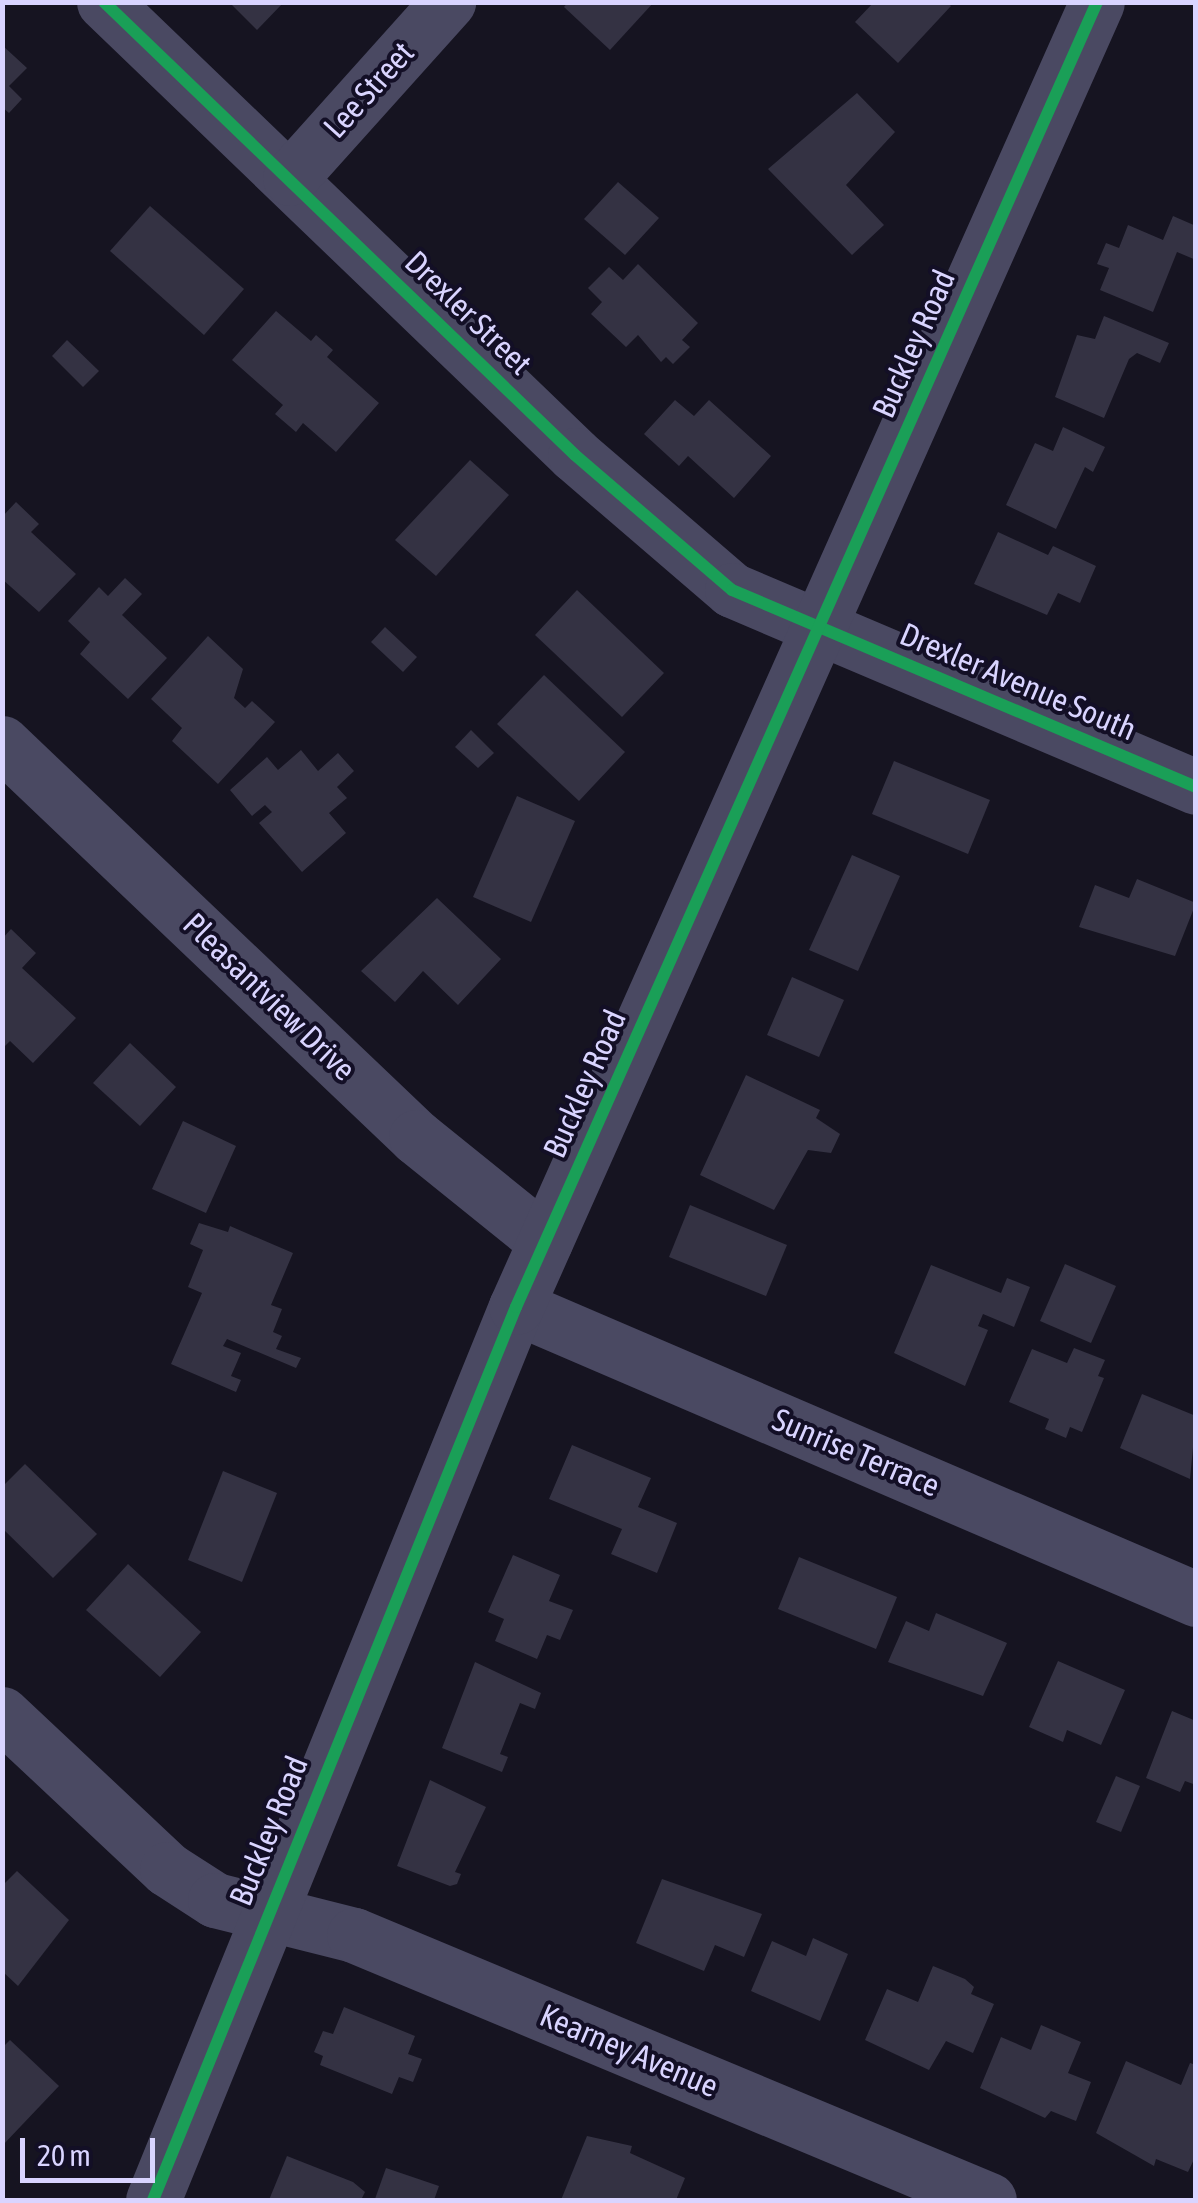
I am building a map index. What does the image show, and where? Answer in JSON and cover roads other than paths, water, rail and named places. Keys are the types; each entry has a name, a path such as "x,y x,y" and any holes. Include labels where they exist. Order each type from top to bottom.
{"street":[{"name":"Drexler Street","path":"104,2 575,454 732,590 817,630"},
{"name":"Lee Street","path":"290,178 448,2"},
{"name":"Buckley Road","path":"153,2200 265,1912 516,1307 1097,2"},
{"name":"Drexler Avenue South","path":"817,630 967,686 1196,787"},
{"name":"Pleasantview Drive","path":"2,743 416,1136 545,1241"},
{"name":"Sunrise Terrace","path":"516,1307 1196,1600"},
{"name":"Kearney Avenue","path":"2,1714 167,1869 215,1900 354,1935 989,2200"}]}
